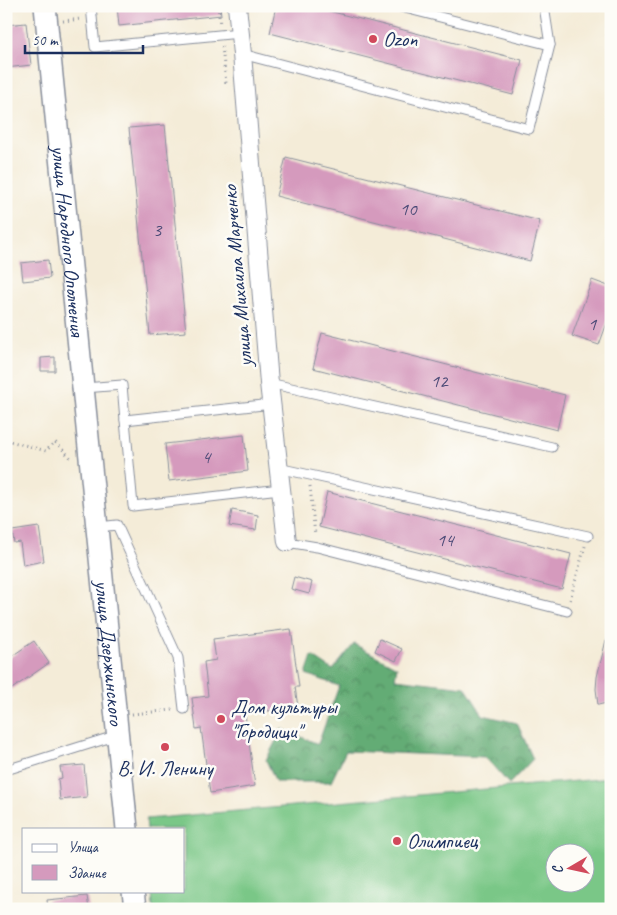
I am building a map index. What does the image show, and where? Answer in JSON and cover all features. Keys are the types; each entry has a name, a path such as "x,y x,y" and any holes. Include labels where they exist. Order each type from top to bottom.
{"street":[{"name":"улица Михаила Марченко","path":"237,6 269,383 287,542"},
{"name":"улица Народного Ополчения","path":"51,14 93,476"},
{"name":"улица Дзержинского","path":"93,476 127,828"},
{"path":"133,892 135,909"}],"lane":[{"path":"91,6 95,47 240,33"},
{"path":"397,6 550,45"},
{"path":"242,54 529,128 550,45 544,6"},
{"path":"269,383 552,447"},
{"path":"84,388 122,385 133,506 280,489"},
{"path":"125,420 272,404"},
{"path":"278,468 308,473 588,536"},
{"path":"98,527 117,525 178,658 184,709"},
{"path":"287,542 317,547 567,612"},
{"path":"6,770 118,735"}],"path":[{"path":"51,14 92,18"},
{"path":"6,440 46,451 55,442 75,462"},
{"path":"308,473 317,547"},
{"path":"567,612 588,536"},
{"path":"126,715 184,709"}],"green space":[{"path":"354,644 397,667 395,679 465,687 483,715 517,723 533,759 509,784 485,757 346,751 331,782 276,782 266,760 282,729 318,744 339,686 306,674 312,656 333,670"},
{"name":"Олимпиец","path":"611,778 611,909 153,909 152,892 185,892 185,828 147,828 146,819"}],"building":[{"path":"117,6 220,6 221,15 119,26"},
{"path":"276,6 309,6 522,60 513,95 270,33"},
{"path":"26,23 31,65 6,68 6,25"},
{"path":"165,125 186,332 150,335 129,128"},
{"path":"286,157 540,221 530,261 276,196"},
{"path":"48,260 50,278 23,281 21,263"},
{"path":"592,280 611,287 611,312 599,345 572,336"},
{"path":"322,333 565,395 557,430 313,368"},
{"path":"55,357 55,371 41,371 41,358"},
{"path":"244,435 248,471 169,481 165,444"},
{"path":"327,492 571,554 562,589 319,527"},
{"path":"232,510 258,515 256,530 229,526"},
{"path":"39,527 44,561 23,565 20,542 14,543 12,531"},
{"path":"294,577 312,582 309,594 291,589"},
{"path":"291,629 299,687 295,687 298,707 245,714 255,786 210,793 201,728 196,729 192,698 208,696 204,662 216,660 213,639"},
{"path":"380,639 402,649 396,661 375,651"},
{"path":"606,640 611,640 611,702 598,705 597,677"},
{"path":"34,641 49,663 6,693 6,660"},
{"path":"84,765 87,797 60,800 58,779 62,778 60,767"},
{"path":"87,896 89,909 48,909 47,900"}],"place":[{"name":"Ozon","path":"373,39"},
{"name":"Дом культуры \"Городищи\"","path":"221,719"},
{"name":"В. И. Ленину","path":"165,747"},
{"name":"Олимпиец","path":"397,841"}]}
